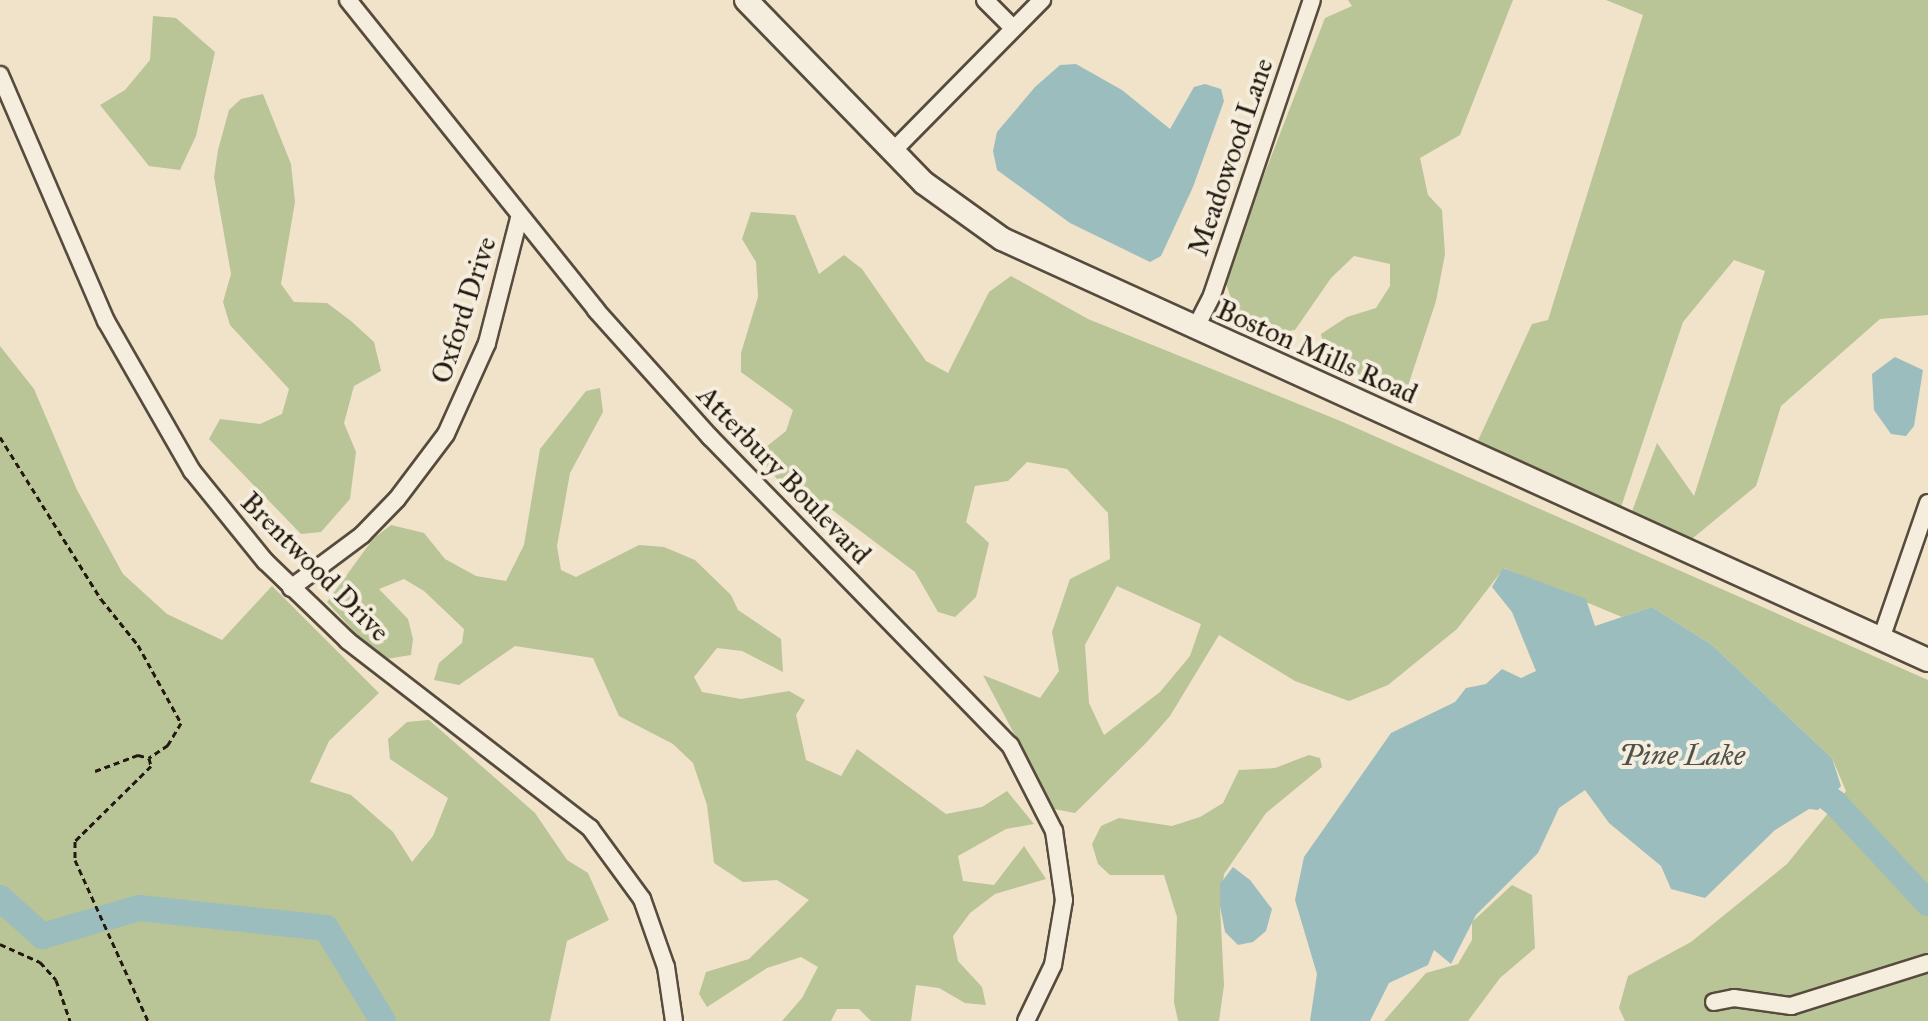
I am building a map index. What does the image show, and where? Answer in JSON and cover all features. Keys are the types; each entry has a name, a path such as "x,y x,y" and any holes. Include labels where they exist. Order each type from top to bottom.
{"street":[{"name":"Atterbury Boulevard","path":"348,0 519,218 680,404 959,687 1027,771 1054,831 1064,900 1053,965 1026,1021"},
{"name":"Boston Mills Road","path":"746,0 924,183 1002,239 1928,660"},
{"path":"985,0 1012,27"},
{"path":"892,152 1042,0"},
{"name":"Meadowood Lane","path":"1195,329 1212,295 1312,0"},
{"name":"Brentwood Drive","path":"0,75 61,225 154,411 213,499 291,588 390,677 590,828 622,866 647,911 666,967 674,1021"},
{"name":"Oxford Drive","path":"291,588 388,508 446,434 487,343 519,218"},
{"path":"1881,639 1928,503"},
{"path":"1714,1002 1734,998 1791,1006 1928,963"}],"path":[{"path":"0,437 101,599 138,645 181,723 168,745 149,758 138,755 95,771"},
{"path":"148,1021 75,860 75,841 151,766 149,758"},
{"path":"0,944 40,962 56,980 70,1021"}],"green space":[{"path":"1348,0 1513,0 1460,135 1420,158 1428,195 1442,210 1445,254 1436,301 1406,392 1378,387 1325,352 1321,334 1347,317 1376,308 1390,286 1390,264 1354,256 1331,278 1295,330 1262,335 1239,321 1224,278 1325,18 1352,6"},
{"path":"1606,0 1928,0 1928,315 1880,319 1781,406 1756,486 1687,543 1630,517 1657,443 1694,496 1765,271 1734,260 1683,322 1619,513 1474,449 1532,324 1548,320 1643,15"},
{"path":"153,16 176,18 215,52 196,136 180,170 149,166 100,105 125,90 150,60"},
{"path":"263,94 291,164 295,202 281,284 294,302 327,303 351,321 374,342 381,371 354,386 344,423 356,452 350,499 321,532 301,534 209,439 220,419 260,424 282,414 289,389 230,325 223,302 231,274 214,177 218,150 229,110 241,99"},
{"path":"751,212 795,215 819,274 844,255 862,269 926,361 948,373 989,292 1011,276 1088,319 1338,420 1928,680 1928,1021 1625,1021 1619,1008 1628,976 1691,942 1787,864 1846,791 1832,758 1712,645 1652,607 1622,617 1504,568 1457,629 1388,685 1349,701 1295,681 1219,635 1170,716 1146,743 1075,813 1054,809 983,675 1040,698 1059,671 1052,632 1070,579 1110,559 1108,513 1067,469 1027,462 1008,481 975,486 966,522 989,543 976,597 955,617 938,612 915,572 831,509 788,490 755,456 786,431 793,410 741,372 741,353 758,297 756,262 742,239","holes":["1117,586 1201,624 1190,656 1160,692 1104,735 1089,703 1085,645"]},
{"path":"0,346 34,389 77,490 123,574 167,614 222,640 272,586 379,693 329,741 310,782 351,795 393,832 412,862 433,836 448,798 390,759 388,739 407,722 429,720 535,813 567,860 588,873 609,920 567,941 550,1021 0,1021"},
{"path":"600,388 603,412 570,473 557,546 561,570 576,577 639,545 664,547 695,560 731,595 738,610 781,639 783,672 742,651 717,648 694,677 702,692 741,699 789,691 805,700 796,715 806,760 841,776 857,749 946,814 982,807 1007,791 1034,824 1006,829 958,856 963,881 994,885 1024,846 1046,879 995,894 970,913 953,936 958,961 982,987 986,1005 965,1003 939,988 916,985 911,1021 871,1021 859,1009 837,1009 831,1021 782,1021 802,998 818,967 801,957 767,968 707,1007 699,994 706,972 749,959 809,900 777,880 743,882 714,863 707,805 693,763 673,744 619,716 593,658 515,646 459,685 434,680 439,663 462,643 464,629 424,591 404,579 379,589 408,619 413,639 411,655 380,660 327,602 373,539 391,525 424,533 445,559 476,576 506,581 524,545 540,449 586,391"},
{"path":"1309,755 1320,758 1322,767 1266,813 1224,874 1220,906 1224,985 1219,1021 1178,1021 1174,1002 1177,917 1164,875 1110,875 1098,864 1092,844 1101,826 1119,818 1172,826 1200,817 1223,803 1239,770 1275,768"},
{"path":"1512,885 1532,895 1535,948 1500,978 1468,1021 1384,1021 1426,973 1458,964 1472,940 1472,922"}],"water":[{"path":"1076,64 1122,90 1170,129 1194,87 1205,84 1221,89 1224,101 1193,187 1161,256 1150,262 1070,223 997,170 993,151 997,132 1035,87 1060,65"},
{"path":"1895,357 1923,370 1914,426 1906,436 1891,434 1874,410 1872,374"},
{"name":"Pine Lake","path":"1503,568 1586,599 1595,626 1652,607 1712,645 1832,758 1841,786 1818,810 1809,809 1775,830 1705,898 1671,889 1661,866 1609,823 1585,790 1559,808 1538,853 1476,915 1451,964 1434,950 1428,965 1389,983 1370,1021 1310,1021 1317,974 1295,900 1304,857 1391,733 1455,702 1466,688 1486,684 1502,669 1521,678 1536,671 1512,612 1492,587"},
{"path":"1233,867 1250,880 1272,909 1266,931 1253,942 1238,945 1225,932 1220,906 1220,884"}],"waterway":[{"path":"1800,777 1835,803 1928,903"},
{"path":"0,898 42,936 139,908 326,928 383,1021"}]}
